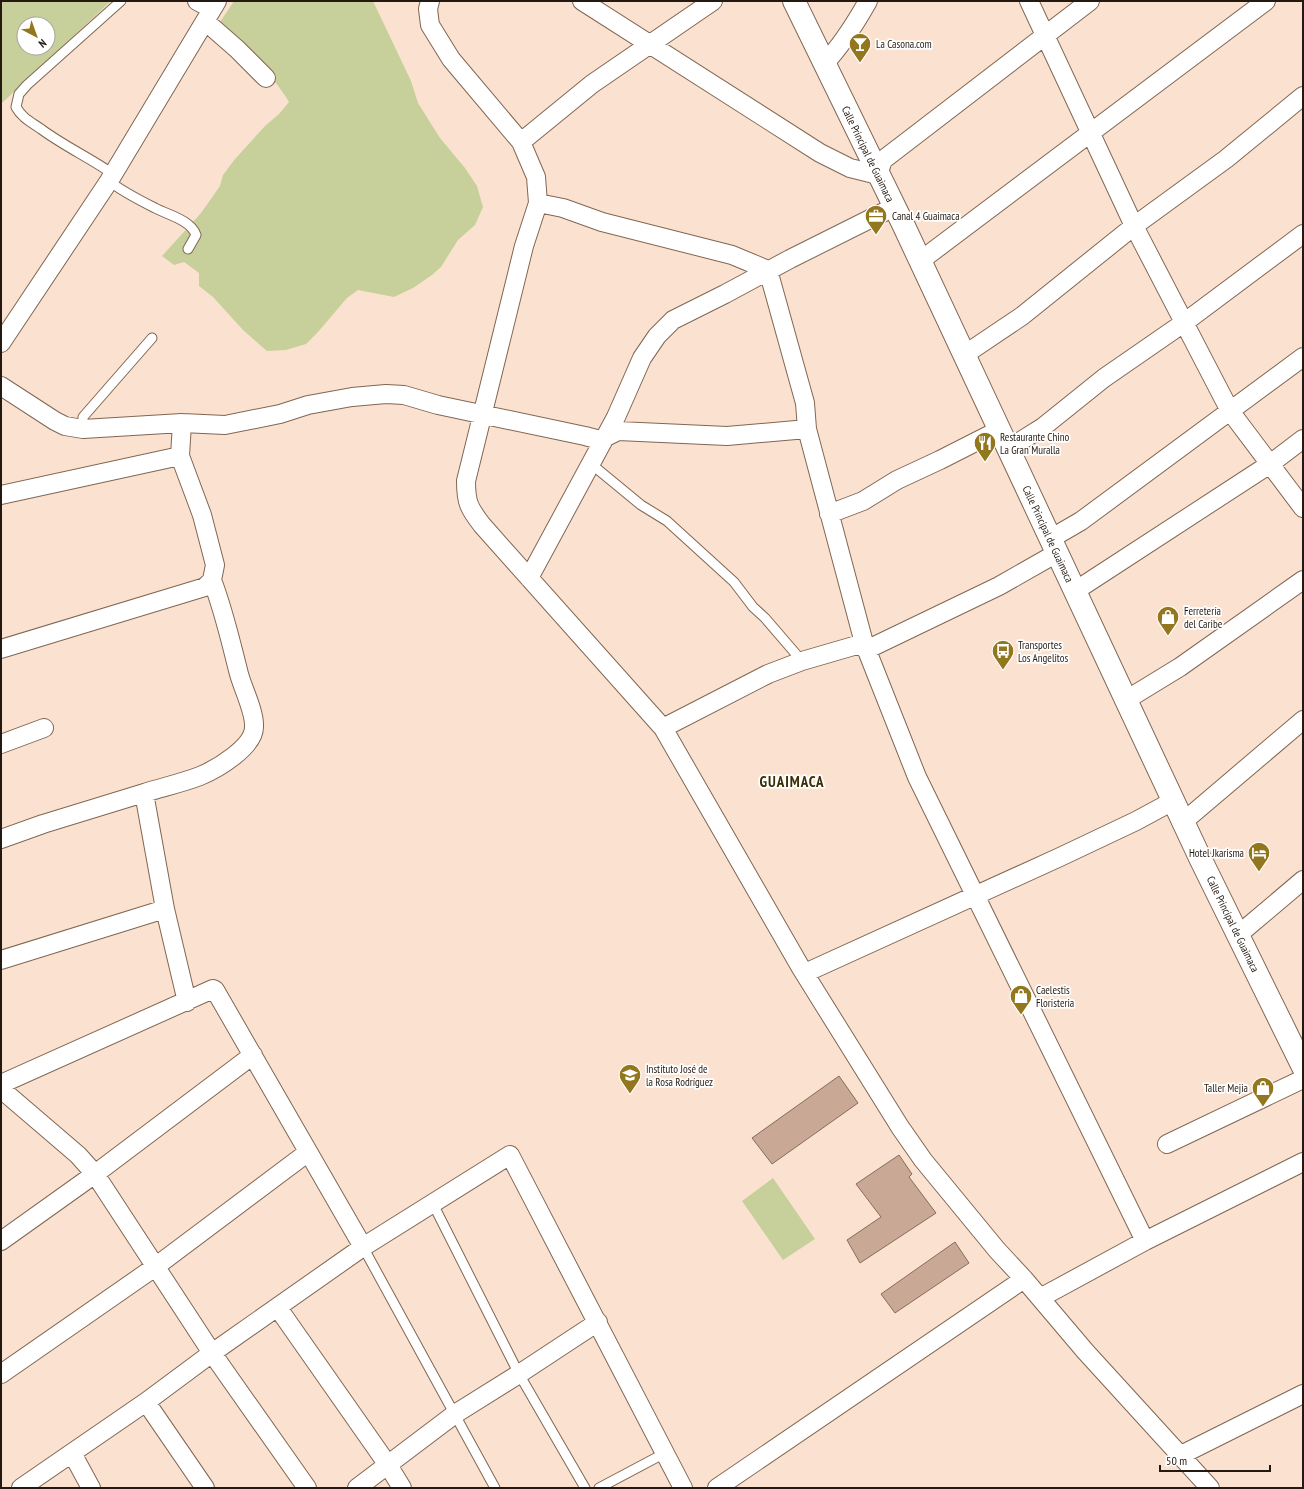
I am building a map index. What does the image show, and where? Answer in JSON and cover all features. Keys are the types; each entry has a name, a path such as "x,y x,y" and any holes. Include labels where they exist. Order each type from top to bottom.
{"main road":[{"name":"Calle Principal de Guaimaca","path":"794,1 920,261 1183,822 1238,935 1298,1040 1303,1067"}],"street":[{"path":"430,1 428,9 430,25 451,59 522,142 536,177 538,203 524,246 466,481 466,499 471,511 528,578 663,728 805,974 900,1127 923,1160 997,1250 1024,1278 1085,1351 1210,1488"},
{"path":"582,1 820,153 850,168 878,175 883,160 1090,1"},
{"path":"522,142 592,84 713,1"},
{"path":"824,64 852,30 868,1"},
{"path":"1029,1 1134,226 1230,410 1303,508"},
{"path":"920,261 1266,1"},
{"path":"1,343 111,178 208,8 237,49 266,78"},
{"path":"964,355 1022,316 1134,226 1226,159 1303,96"},
{"path":"538,203 563,208 602,222 732,255 768,270"},
{"path":"528,578 616,417 642,358 657,336 673,320 768,270 894,207"},
{"path":"1008,449 1043,427 1104,378 1185,322 1303,234"},
{"path":"768,270 805,403 807,429 865,646 917,776 1146,1241"},
{"path":"663,728 768,674 802,661 865,646 999,586 1054,546 1081,521 1303,357"},
{"path":"1,386 55,421 65,426 83,428 182,423 225,425 280,414 308,405 352,397 386,394 404,395 438,405 600,440 618,431 727,436 807,429"},
{"path":"1,839 50,822 200,776 213,769 243,748 253,734 253,714 239,674 221,603 212,580 215,565 202,515 180,456 182,423"},
{"path":"829,514 863,501 897,480 999,430"},
{"path":"1075,591 1270,464 1303,439"},
{"path":"1,495 180,456"},
{"path":"1,649 205,587 212,580"},
{"path":"1126,700 1180,667 1303,580"},
{"path":"1183,822 1303,720"},
{"path":"1,744 44,728"},
{"path":"144,793 165,909 187,1002"},
{"path":"805,974 1060,857 1174,801"},
{"path":"1238,935 1303,880"},
{"path":"1,960 165,909"},
{"path":"1,1084 187,1002 212,989 215,990 362,1247"},
{"path":"1,1241 95,1174 253,1055"},
{"path":"1167,1144 1303,1080"},
{"path":"1,1089 78,1155 95,1174 212,1353 307,1488"},
{"path":"1,1374 155,1267 308,1153"},
{"path":"21,1488 146,1402 212,1353 278,1308 362,1247 510,1155 683,1488"},
{"path":"1040,1298 1146,1241 1303,1162"},
{"path":"717,1488 1024,1278"},
{"path":"278,1308 388,1465 402,1488"},
{"path":"357,1488 455,1414 598,1322"},
{"path":"1181,1455 1303,1394"},
{"path":"146,1402 205,1488"},
{"path":"72,1453 91,1488"}],"lane":[{"path":"121,1 27,85 19,94 16,107 19,114 24,118 66,146 97,162 124,192 181,221 195,230 196,235 188,249"},
{"path":"83,428 83,417 152,338"},
{"path":"590,463 641,505 668,521 734,582 753,607 765,618 802,661"},
{"path":"433,1204 519,1374 585,1488"},
{"path":"362,1247 495,1488"},
{"path":"599,1488 665,1453"}],"green space":[{"path":"1,1 111,1 56,52 56,16 16,16 16,56 52,56 1,104"},
{"path":"234,1 373,1 411,81 418,103 440,138 465,168 477,186 483,207 475,225 458,240 441,267 432,275 413,288 394,297 358,290 347,298 306,344 286,350 267,351 243,330 213,297 199,286 199,273 184,262 174,265 162,256 201,213 220,186 223,175 235,159 289,102 266,70 220,22"},
{"path":"773,1178 815,1239 783,1260 742,1201"}],"building":[{"path":"839,1076 858,1103 772,1164 752,1138"},
{"path":"899,1155 912,1174 909,1177 936,1213 860,1263 847,1240 881,1217 856,1184"},
{"path":"955,1242 969,1263 895,1313 881,1294"}],"place":[{"name":"La Casona.com","path":"860,64"},
{"name":"Canal 4 Guaimaca","path":"876,236"},
{"name":"Restaurante Chino La Gran Muralla","path":"985,462"},
{"name":"Ferretería del Caribe","path":"1168,636"},
{"name":"Transportes Los Angelitos","path":"1003,670"},
{"name":"Hotel Jkarisma","path":"1259,872"},
{"name":"Caelestis Floristeria","path":"1021,1016"},
{"name":"Instituto José de la Rosa Rodríguez","path":"630,1094"},
{"name":"Taller Mejia","path":"1263,1108"}],"district":[{"name":"GUAIMACA","path":"792,782"}]}
